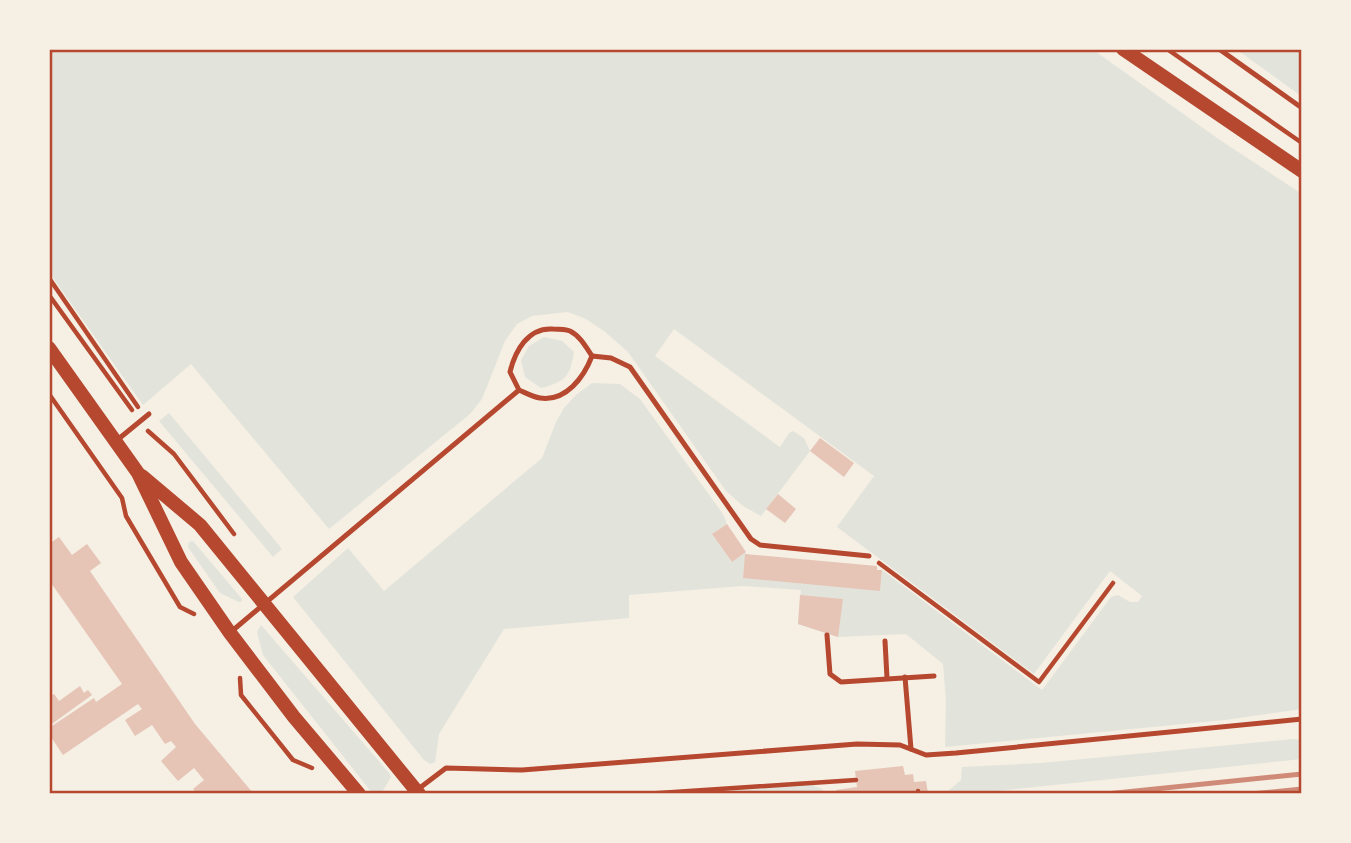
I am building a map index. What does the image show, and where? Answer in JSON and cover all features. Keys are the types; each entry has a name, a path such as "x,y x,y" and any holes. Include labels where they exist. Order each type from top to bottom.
{"main road":[{"path":"1123,49 1302,171"},
{"path":"49,348 138,473 181,562 230,633 359,794"},
{"path":"138,473 200,526 416,793"}],"lane":[{"path":"1219,49 1302,108"},
{"path":"592,356 575,386 556,397 540,398 519,390 510,372 514,357 525,340 543,328 568,330 579,338 592,356 611,358 630,368 751,539 760,545 869,556"},
{"path":"230,633 519,390"},
{"path":"116,440 145,417"},
{"path":"827,635 830,674 841,682 934,676"},
{"path":"885,641 887,678"},
{"path":"905,677 911,749"},
{"path":"416,793 446,768 522,770 857,744 900,746 926,755 996,751 1302,719"}],"path":[{"path":"1167,49 1302,143"},
{"path":"49,278 145,417"},
{"path":"49,296 145,417"},
{"path":"869,556 1039,682 1113,583"},
{"path":"644,794 856,780"}],"shaded area":[{"path":"49,49 1092,49 1220,140 1302,194 1302,709 1225,720 945,747 946,701 943,664 906,634 838,637 798,624 801,590 743,586 629,595 629,618 504,629 439,734 435,762 430,764 424,760 293,597 348,548 384,591 542,458 564,408 592,383 620,384 640,399 723,514 727,524 712,534 732,562 746,552 743,577 880,590 882,570 1042,690 1111,597 1118,595 1130,602 1138,602 1142,596 1110,571 1034,674 837,527 874,476 674,329 655,356 780,447 793,431 804,438 810,451 761,516 743,506 726,491 628,352 586,319 568,312 532,316 517,324 505,341 482,399 470,414 329,529 191,364 143,405 53,278 49,271"},
{"path":"1236,49 1302,49 1302,97 1301,96"},
{"path":"544,337 562,341 574,352 571,367 565,377 541,388 525,377 521,360 529,346"},
{"path":"169,413 282,549 273,557 159,421"},
{"path":"193,541 242,601 220,593 188,547 189,542"},
{"path":"261,625 390,774 391,777 381,794 373,794 263,655 257,632"},
{"path":"1302,740 1302,759 968,794 949,794 948,791 961,780 962,767 1041,763"},
{"path":"803,781 822,789 823,794 629,794"}],"building":[{"path":"820,438 854,463 844,477 810,451"},
{"path":"778,494 796,509 785,523 766,509"},
{"path":"727,524 746,552 732,562 712,534"},
{"path":"59,537 72,555 87,544 101,563 90,571 195,724 253,793 197,794 193,789 204,780 194,768 178,781 161,761 176,747 171,741 165,744 152,725 135,736 125,720 142,709 138,704 63,755 49,734 49,728 94,698 96,702 122,684 49,580 49,544"},
{"path":"745,554 877,566 877,570 882,570 880,591 743,578"},
{"path":"800,595 843,599 838,637 798,624"},
{"path":"80,686 84,693 88,690 92,695 49,726 49,697 54,694 59,701"},
{"path":"903,766 905,775 913,774 914,782 926,781 928,793 837,794 836,790 857,787 855,771"}],"railway":[{"path":"1106,794 1302,774"},
{"path":"1251,794 1302,789"}]}
